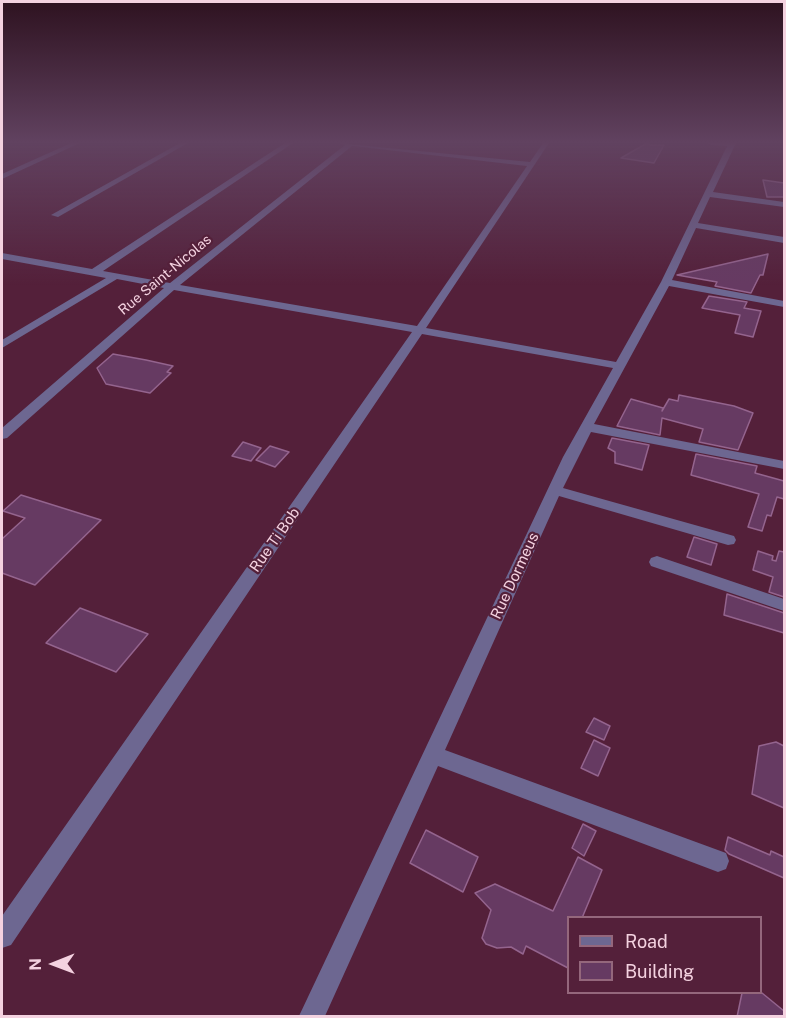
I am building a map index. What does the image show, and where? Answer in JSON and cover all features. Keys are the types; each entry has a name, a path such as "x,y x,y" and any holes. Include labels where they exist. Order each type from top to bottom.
{"street":[{"path":"55,215 98,191"},
{"path":"93,273 216,191"},
{"name":"Rue Saint-Nicolas","path":"2,435 171,287 290,191"},
{"name":"Rue Ti Bob","path":"2,936 419,331 512,191"},
{"name":"Rue Dormeus","path":"312,1017 555,490 666,282 708,191"},
{"path":"706,194 784,204"},
{"path":"692,225 784,240"},
{"path":"2,256 620,366"},
{"path":"2,345 114,277"},
{"path":"666,282 784,304"},
{"path":"587,427 784,465"},
{"path":"555,490 728,540"},
{"path":"657,562 784,605"},
{"path":"433,755 718,861"}],"building":[{"path":"765,191 784,191 784,197 767,197"},
{"path":"768,254 763,275 760,275 751,293 715,286 717,282 677,275"},
{"path":"709,296 747,302 744,308 761,311 753,337 735,333 740,315 702,308"},
{"path":"113,354 173,366 167,372 171,373 150,393 106,384 97,368"},
{"path":"679,395 734,406 753,413 738,450 699,442 703,429 662,418 660,435 617,426 631,399 663,408 662,411 669,399 678,401"},
{"path":"612,438 649,445 642,470 615,463 615,452 608,448"},
{"path":"243,442 261,448 251,461 232,456"},
{"path":"270,446 289,452 275,467 256,460"},
{"path":"696,454 757,466 755,473 784,481 784,499 777,497 771,516 767,515 762,531 748,527 759,494 691,475"},
{"path":"21,495 101,520 35,585 2,573 2,539 25,518 3,511"},
{"path":"694,537 717,544 711,565 687,557"},
{"path":"758,551 773,556 772,560 776,561 779,551 784,552 784,597 769,592 773,577 753,570"},
{"path":"727,594 784,613 784,633 724,615"},
{"path":"80,608 148,634 116,672 46,643"},
{"path":"594,718 610,726 604,740 586,732"},
{"path":"594,740 610,748 598,776 581,768"},
{"path":"776,742 784,746 784,808 752,794 759,746"},
{"path":"583,824 596,831 584,856 572,848"},
{"path":"426,830 478,857 463,892 410,863"},
{"path":"728,837 770,855 771,851 784,857 784,878 729,854 725,850"},
{"path":"578,857 602,870 583,916 567,916 567,967 526,946 523,954 511,947 497,948 486,944 482,938 491,910 475,893 495,884 553,911"},
{"path":"762,993 784,1011 784,1017 737,1017 742,994"}]}
